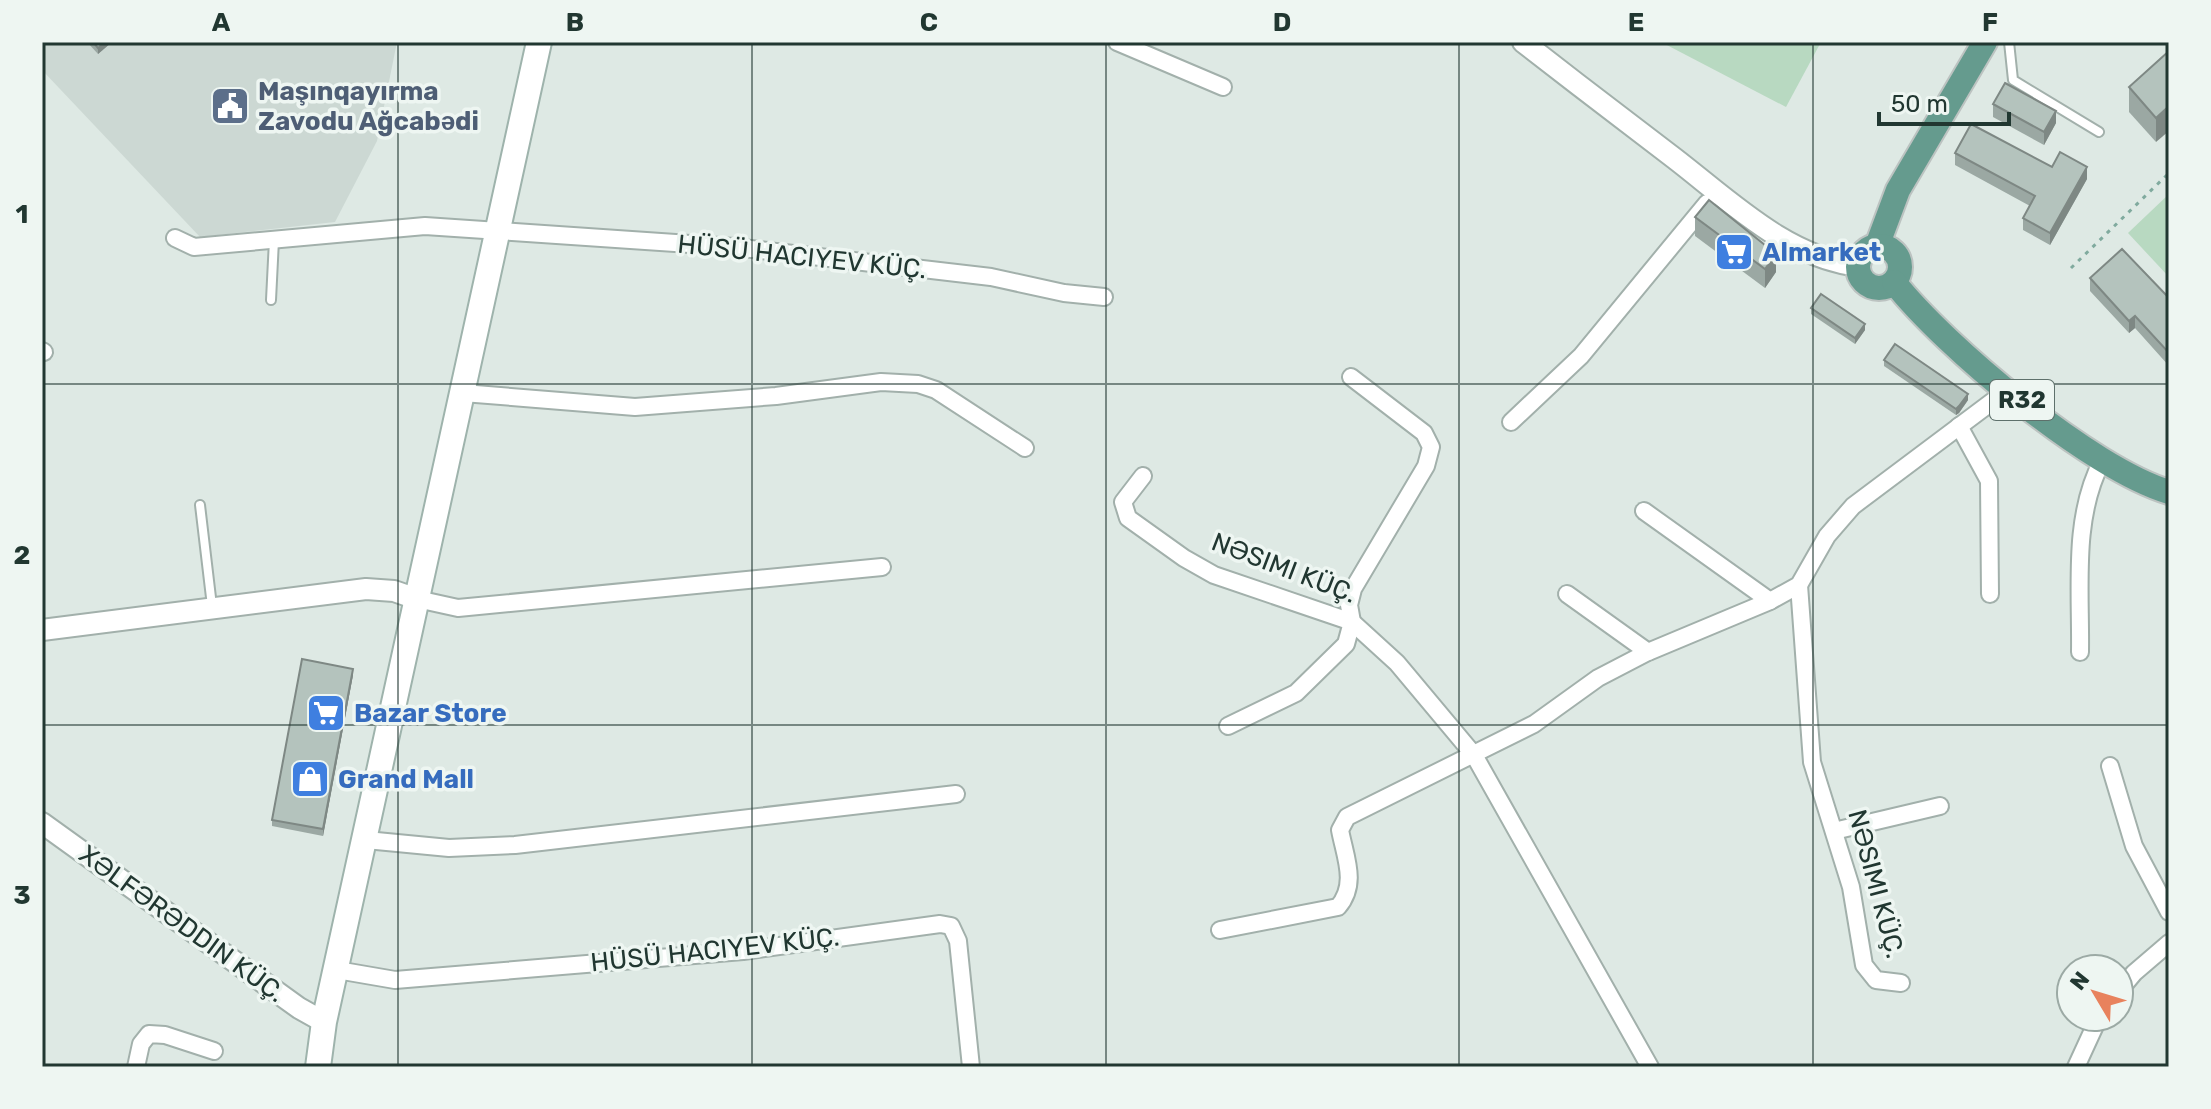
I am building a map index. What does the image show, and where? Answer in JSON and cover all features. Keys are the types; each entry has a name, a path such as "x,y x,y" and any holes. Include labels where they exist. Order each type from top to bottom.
{"main road":[{"path":"318,1067 324,1022 539,42"},
{"path":"1877,246 1898,190 1985,42"},
{"path":"1877,246 1895,254 1899,263 1894,282 1875,288 1866,284 1858,266 1868,249 1877,246"},
{"name":"R32","path":"1894,282 1936,329 2102,461 2125,476 2169,492"}],"street":[{"path":"1117,42 1223,87"},
{"path":"1523,42 1759,224 1807,253 1833,263 1858,266"},
{"path":"1511,422 1581,356 1717,191"},
{"path":"175,238 194,247 425,226 749,249 991,277 1064,293 1104,297"},
{"path":"1228,726 1296,693 1346,644 1352,622 1349,605 1353,589 1426,466 1431,447 1424,433 1351,377"},
{"path":"463,393 635,407 776,396 881,382 918,384 936,390 1025,448"},
{"path":"1220,930 1338,907 1348,896 1351,883 1340,830 1347,817 1534,724 1598,678 1648,652 1770,601 1799,585 1827,536 1853,506 2009,389"},
{"path":"1959,426 1989,481 1990,594"},
{"path":"2080,652 2082,522 2087,495 2102,461"},
{"name":"NƏSIMI KÜÇ.","path":"1143,476 1123,502 1128,518 1184,558 1214,575 1352,622 1397,663 1474,755 1650,1067"},
{"path":"1644,511 1770,601"},
{"path":"42,630 366,589 394,591 458,608 882,567"},
{"name":"NƏSIMI KÜÇ.","path":"1799,585 1812,762 1851,887 1864,965 1876,980 1901,983"},
{"path":"1567,594 1648,652"},
{"path":"2110,766 2134,846 2169,912"},
{"path":"366,840 449,848 515,845 956,794"},
{"path":"1834,831 1940,806"},
{"name":"XƏLFƏRƏDDIN KÜÇ.","path":"42,823 299,1008 324,1022"},
{"path":"337,970 395,980 743,951 940,924 951,926 958,941 971,1067"},
{"path":"2135,973 2169,943"},
{"path":"2076,1067 2092,1033"},
{"path":"136,1067 141,1044 149,1034 165,1035 214,1051"}],"lane":[{"path":"2009,42 2013,80 2099,132"},
{"path":"271,300 274,240"},
{"path":"200,505 212,607"}],"path":[{"path":"2071,268 2169,173"}],"shaded area":[{"name":"Maşınqayırma Zavodu Ağcabədi","path":"42,42 397,42 377,141 335,222 200,237 42,70"}],"green space":[{"path":"1661,42 1821,42 1786,107"},
{"path":"2169,194 2169,277 2128,233"}],"building":[{"path":"2169,51 2169,106 2156,118 2129,87"},
{"path":"2005,83 2056,111 2044,132 1993,104"},
{"path":"1971,124 2052,167 2060,152 2087,167 2050,233 2023,218 2035,196 1955,153"},
{"path":"1709,200 1776,254 1765,269 1695,217"},
{"path":"2122,249 2169,298 2169,353 2135,316 2129,321 2090,278"},
{"path":"1821,294 1865,324 1855,338 1811,308"},
{"path":"1895,344 1968,394 1956,409 1884,360"},
{"path":"302,659 353,669 323,829 272,820"}],"place":[{"name":"Maşınqayırma Zavodu Ağcabədi","path":"230,106"},
{"name":"Almarket","path":"1734,252"},
{"name":"Bazar Store","path":"326,713"},
{"name":"Grand Mall","path":"310,779"}]}
